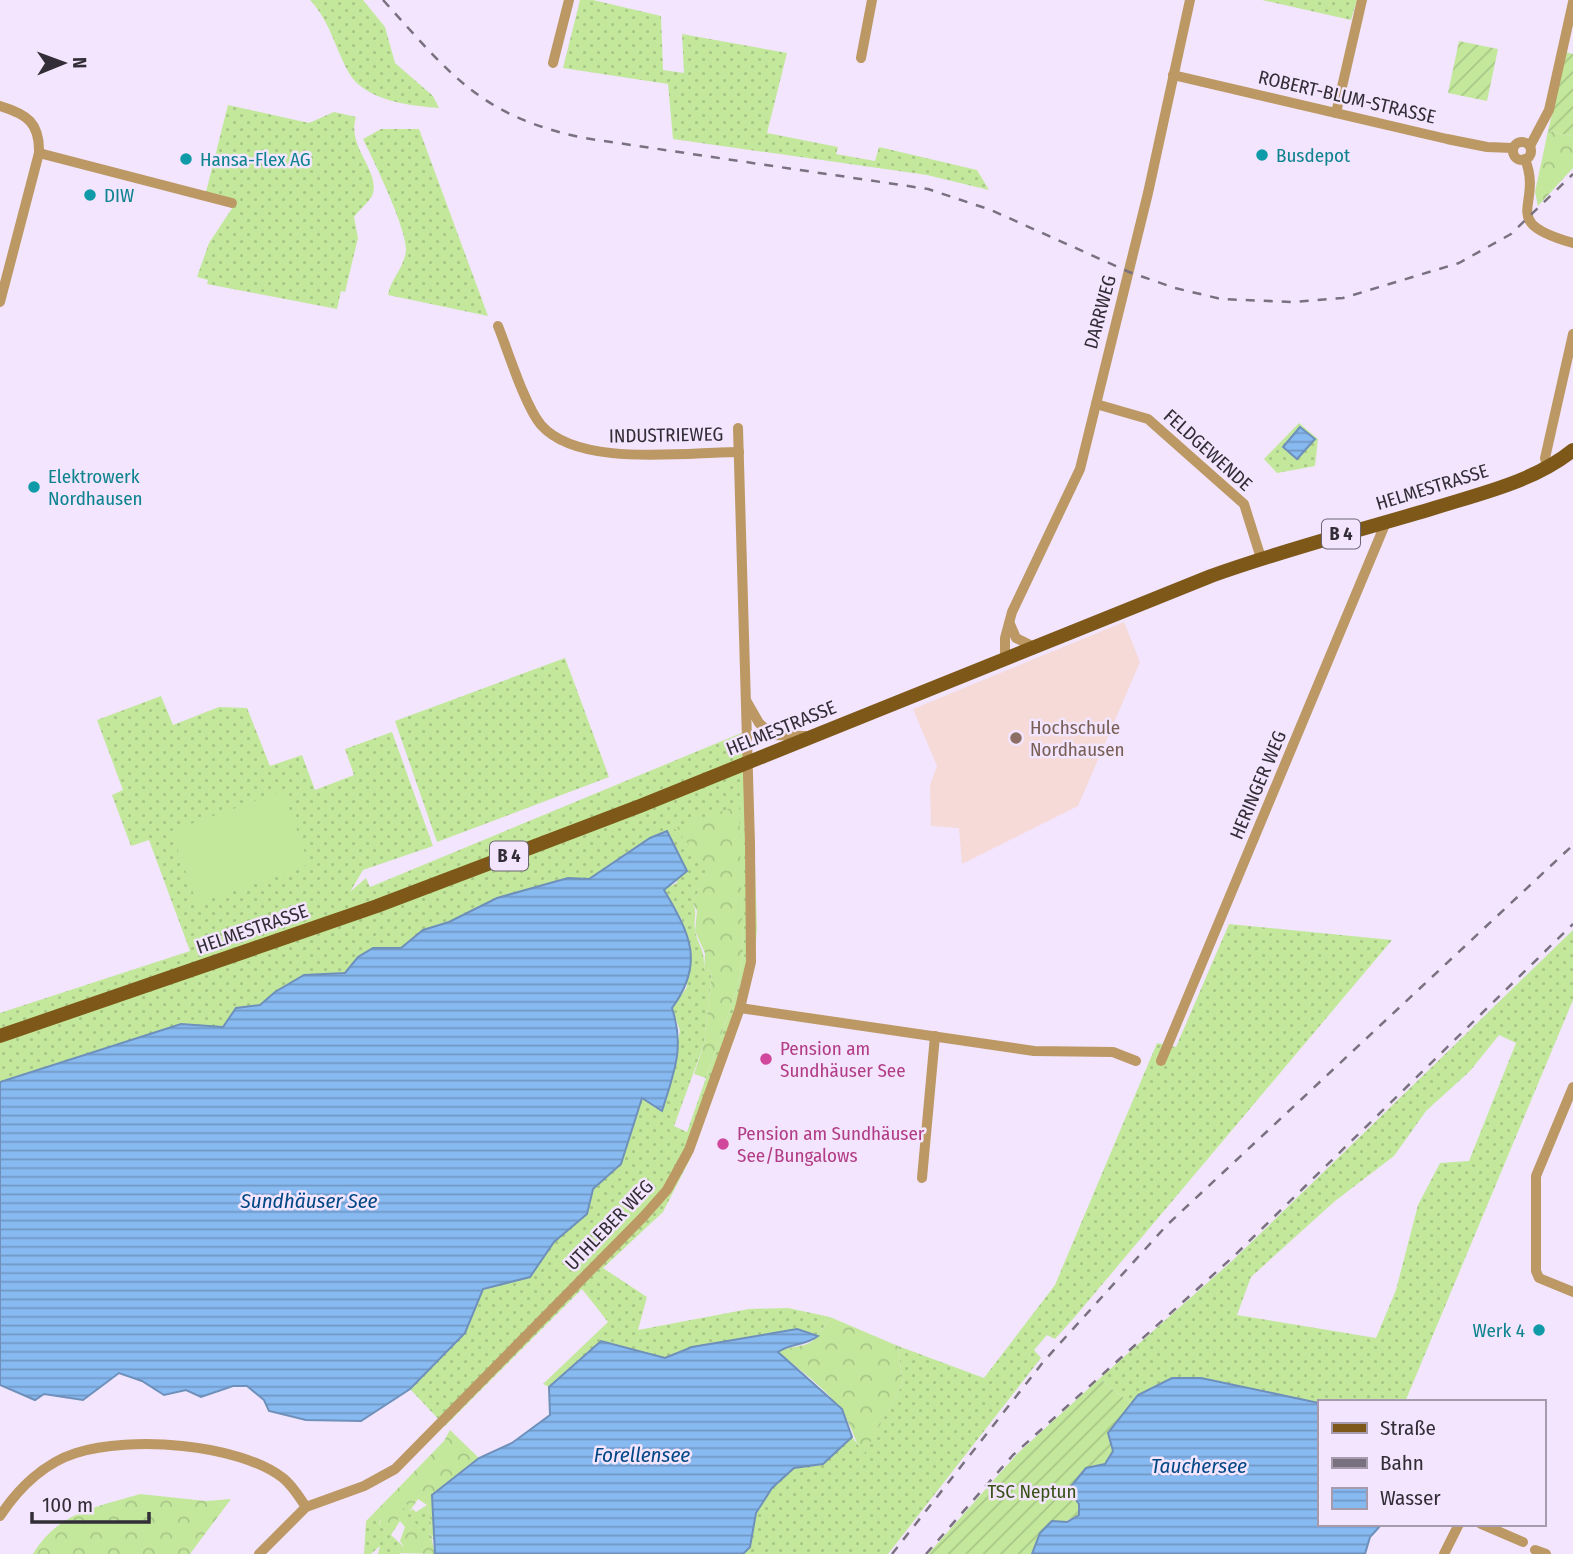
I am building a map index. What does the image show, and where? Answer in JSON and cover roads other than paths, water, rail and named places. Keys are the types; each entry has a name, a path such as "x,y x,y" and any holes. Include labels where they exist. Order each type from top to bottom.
{"main road":[{"name":"HELMESTRASSE","path":"0,1036 377,906 748,763 1005,658 1261,558 1481,493 1547,466 1573,450"}],"street":[{"path":"553,62 569,0"},
{"path":"861,58 872,0"},
{"name":"DARRWEG","path":"1005,658 1009,622 1080,469 1148,193 1190,0"},
{"path":"1336,113 1362,0"},
{"path":"1530,146 1522,141 1513,148 1517,158 1525,159 1530,155 1530,146 1549,110 1573,2"},
{"name":"ROBERT-BLUM-STRASSE","path":"1173,75 1487,148 1513,148"},
{"path":"0,106 23,113 32,121 39,141 39,153 0,302"},
{"path":"39,153 232,203"},
{"path":"1525,159 1531,173 1526,205 1529,219 1539,232 1573,243"},
{"name":"INDUSTRIEWEG","path":"498,326 540,424 556,438 576,448 601,454 739,452"},
{"path":"1547,466 1545,458 1573,334"},
{"name":"FELDGEWENDE","path":"1096,404 1148,419 1244,504 1261,558"},
{"name":"INDUSTRIEWEG","path":"738,428 748,763"},
{"name":"HERINGER WEG","path":"1161,1061 1385,522"},
{"path":"1009,622 1016,638 1034,647"},
{"path":"746,700 759,723 772,736 811,736"},
{"name":"UTHLEBER WEG","path":"306,1507 355,1490 395,1469 667,1191 689,1150 740,1008 751,962 748,763"},
{"path":"740,1008 1034,1051 1113,1052 1136,1061"},
{"path":"922,1178 935,1036"},
{"path":"1573,1087 1536,1175 1535,1193 1536,1271 1539,1278 1573,1292"},
{"path":"0,1516 11,1500 36,1475 75,1453 129,1442 220,1453 262,1467 283,1478 306,1507 258,1554"},
{"path":"1444,1554 1458,1526"},
{"path":"1486,1526 1524,1542"}],"water":[{"path":"1300,427 1315,439 1297,459 1283,447"},
{"name":"Sundhäuser See","path":"667,831 687,871 664,890 687,935 691,962 682,992 672,1008 678,1048 662,1111 642,1098 621,1164 593,1189 587,1214 554,1242 530,1277 483,1289 465,1333 410,1389 361,1421 306,1420 269,1411 264,1400 247,1386 233,1386 201,1397 186,1390 164,1395 142,1381 119,1373 83,1400 44,1394 35,1400 0,1385 0,1082 181,1024 223,1027 236,1008 260,1005 275,992 304,975 345,973 358,957 373,948 401,948 423,930 449,922 497,898 568,878 589,879 650,838"},
{"name":"Forellensee","path":"797,1329 818,1336 778,1352 842,1409 852,1437 823,1464 794,1468 772,1488 756,1513 750,1547 743,1554 435,1554 432,1495 479,1458 512,1443 550,1415 549,1387 601,1341 665,1358 692,1347"},
{"name":"Tauchersee","path":"1172,1378 1201,1378 1318,1403 1318,1526 1380,1526 1370,1537 1365,1554 1032,1554 1040,1533 1052,1521 1067,1522 1079,1515 1079,1504 1068,1490 1086,1468 1105,1464 1113,1451 1108,1433 1138,1395"}],"railway":[{"path":"383,0 428,50 470,89 518,118 548,129 584,138 928,189 991,210 1129,272 1175,288 1221,299 1293,302 1343,298 1459,263 1511,234 1573,174"},
{"path":"892,1554 1044,1361 1167,1225 1573,845"},
{"path":"926,1554 1013,1455 1234,1256 1573,924"}],"place":[{"name":"Busdepot","path":"1262,155"},
{"name":"Hansa-Flex AG","path":"186,159"},
{"name":"DIW","path":"90,195"},
{"name":"Elektrowerk Nordhausen","path":"34,487"},
{"name":"Hochschule Nordhausen","path":"1016,738"},
{"name":"Pension am Sundhäuser See","path":"766,1059"},
{"name":"Pension am Sundhäuser See/Bungalows","path":"723,1144"},
{"name":"Werk 4","path":"1539,1330"}],"park label":[{"name":"TSC Neptun","path":"1032,1491"}]}
